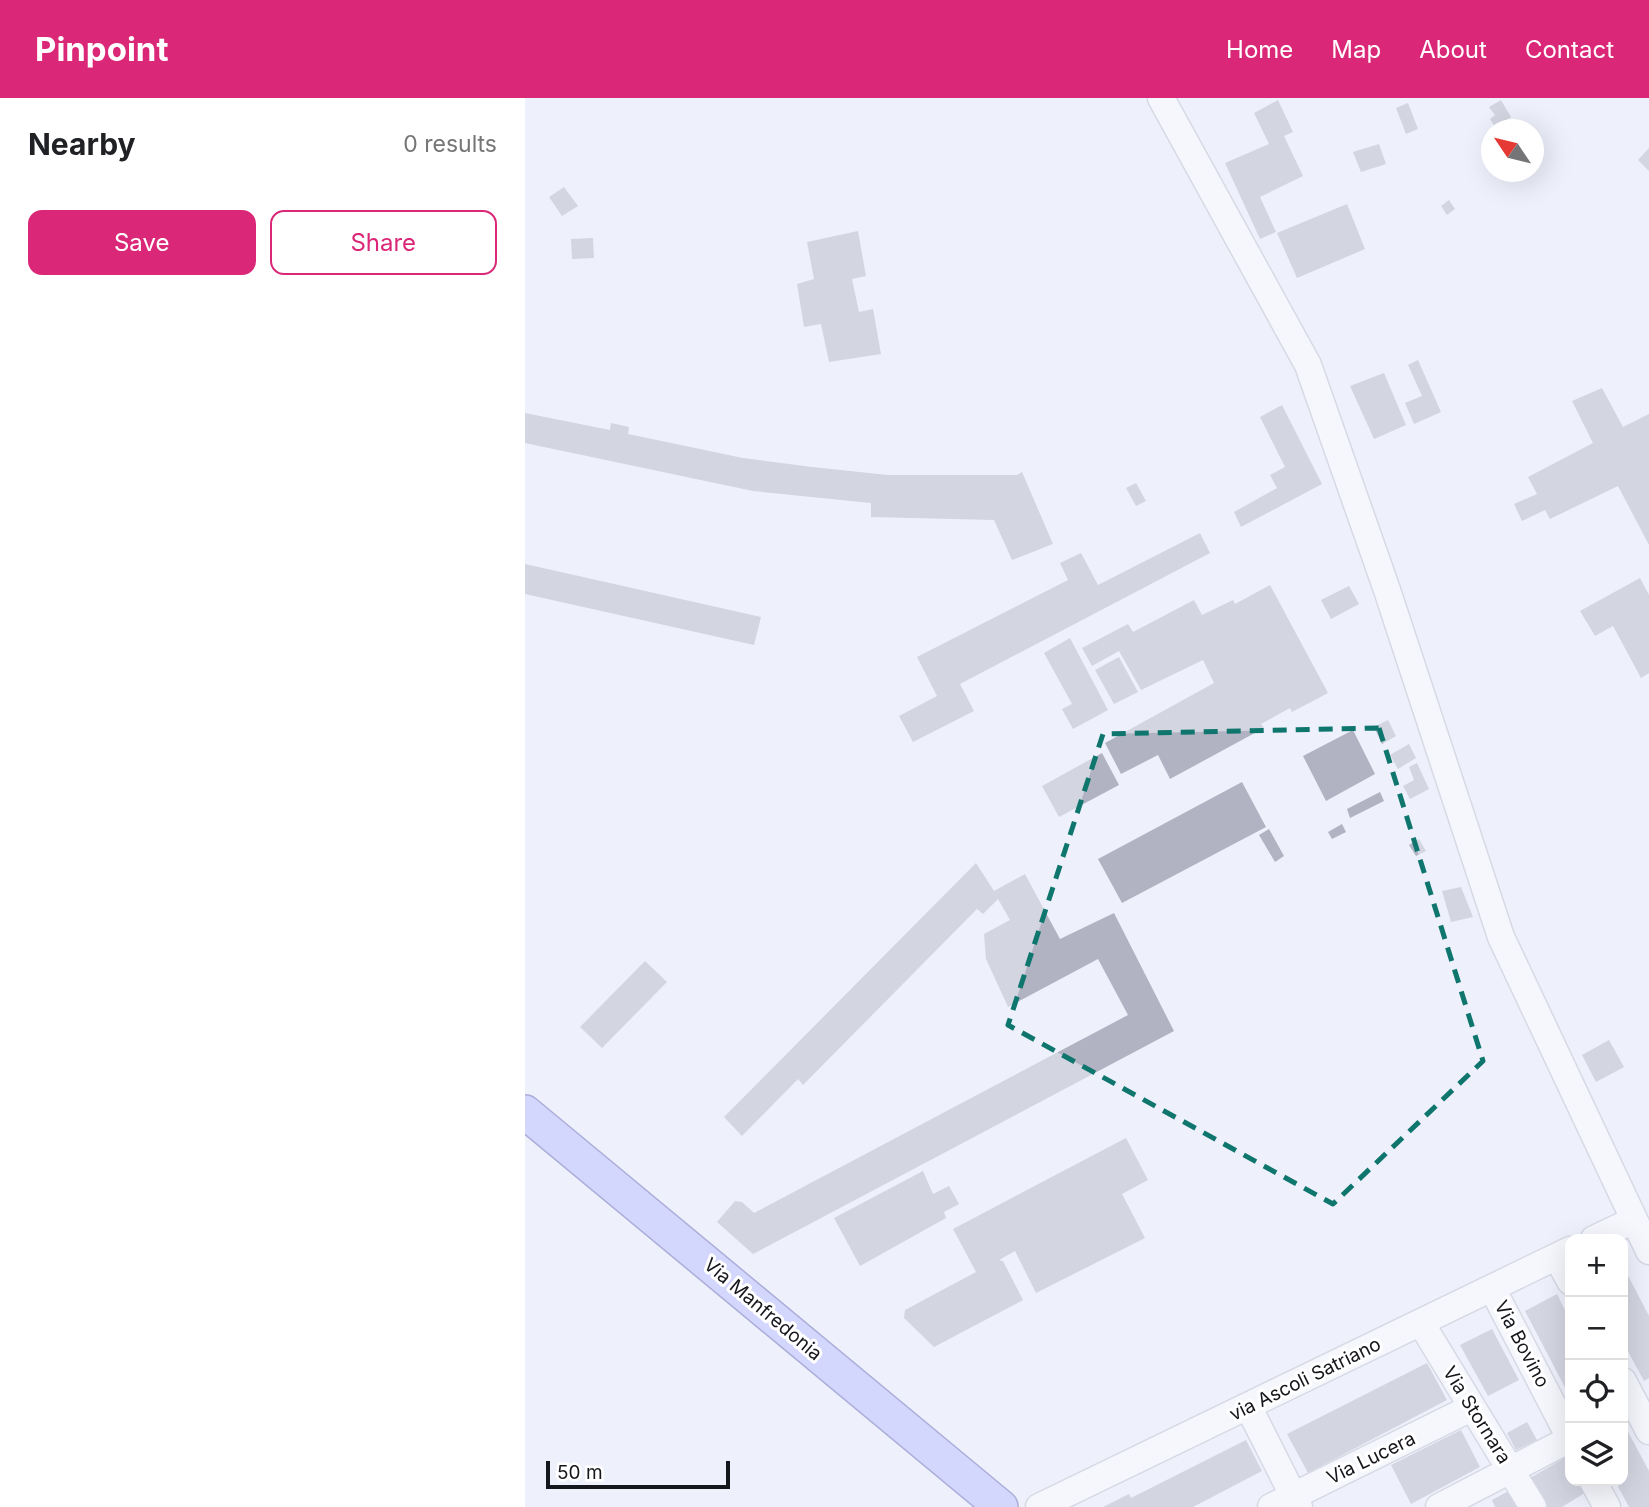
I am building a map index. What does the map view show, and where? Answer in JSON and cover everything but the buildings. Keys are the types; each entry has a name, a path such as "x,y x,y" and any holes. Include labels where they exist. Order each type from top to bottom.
{"main road":[{"name":"Via Manfredonia","path":"525,1112 1001,1507"}],"street":[{"path":"1161,98 1308,366 1387,590 1501,937 1632,1221 1649,1251"},
{"path":"1605,1234 1632,1221"},
{"name":"via Ascoli Satriano","path":"1039,1507 1564,1254"},
{"name":"Via Bovino","path":"1492,1288 1565,1428"},
{"name":"Via Stornara","path":"1421,1323 1533,1507"},
{"path":"1636,1404 1649,1431"},
{"path":"1248,1406 1288,1503"},
{"name":"Via Lucera","path":"1288,1503 1471,1408"},
{"path":"1439,1507 1565,1441"},
{"path":"1596,1486 1607,1507"}],"highlighted area":[{"path":"1379,728 1483,1061 1333,1204 1008,1025 1103,734"}]}
